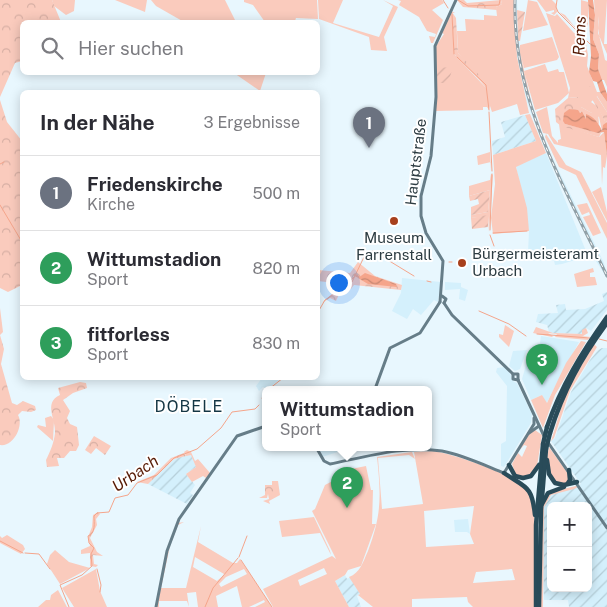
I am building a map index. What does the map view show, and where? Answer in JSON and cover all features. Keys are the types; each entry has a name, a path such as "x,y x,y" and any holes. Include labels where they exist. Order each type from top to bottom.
{"highway":[{"path":"538,607 541,510 547,427 565,382 607,317"},
{"path":"504,473 523,478 531,476 540,462 567,384 588,347 607,323"},
{"path":"545,448 551,480 559,485 577,482"},
{"path":"538,607 536,525 540,462"},
{"path":"509,464 515,476"},
{"path":"568,484 570,480 569,470"},
{"path":"504,473 522,482 529,490 536,525"},
{"path":"541,510 548,493 577,482"}],"street":[{"name":"Hauptstraße","path":"442,303 446,298 442,296 443,261 426,234 421,216 421,196 431,156 436,97 435,46 455,1"},
{"path":"376,386 390,348 420,333 442,303 513,374 519,375 518,380 539,426 607,528"},
{"path":"432,450 452,453 504,473 531,429 534,422 533,412"},
{"path":"531,429 539,426"},
{"path":"525,436 539,426"},
{"path":"156,607 167,551 179,519 236,436 262,427"},
{"path":"318,451 326,463 373,455 419,451"}],"shaded area":[{"path":"514,0 517,0 520,56 530,102 546,145 604,263 607,278 594,258 596,256 542,141 527,102 517,55"},
{"path":"525,115 536,141 493,155 492,141 505,137 501,122"},
{"path":"546,153 588,256 555,265 552,252 528,253 529,231 516,166"},
{"path":"402,278 441,282 438,302 434,300 421,315 413,309 407,319 392,311 401,293"},
{"path":"445,282 461,283 461,287 468,290 465,301 459,299 460,289 445,290"},
{"path":"607,292 607,310 591,331 586,328 582,334 553,333 549,332 547,325 536,322 538,314 558,313 556,305 565,304 566,310 585,309 604,301 602,294"},
{"path":"541,336 579,342 546,404 542,395 531,400 522,379 530,351 539,350"},
{"path":"607,348 607,607 569,607 568,600 544,600 544,507 551,495 581,484 551,441 555,438 571,392 598,350"},
{"path":"527,350 520,369 515,371 509,366 513,351"},
{"path":"505,367 513,381 517,383 532,414 531,423 504,467 501,466 501,444 506,441 507,386 496,372 497,368"},
{"path":"260,380 279,380 271,386 262,386 259,391 256,386"},
{"path":"319,451 341,451 322,457"},
{"path":"191,454 196,467 186,474 195,485 190,493 193,495 187,504 148,484 174,459"},
{"path":"468,519 470,534 467,532 455,532 454,520"},
{"path":"345,575 347,579 351,577 360,594 357,596 361,607 349,607 335,581"}],"green space":[{"path":"0,0 52,0 60,20 20,20 20,62 15,63 0,97"},
{"path":"52,0 75,0 74,11 66,15 54,6"},
{"path":"115,0 147,0 145,12"},
{"path":"151,0 225,0 235,20 180,20 156,6"},
{"path":"244,0 317,0 318,19 264,20 253,5 244,2"},
{"path":"318,0 343,0 333,23 379,37 393,6 383,0 398,7 384,37 387,51 371,50 369,37 319,19"},
{"path":"398,0 442,0 444,3 432,10 443,20 433,43 431,43 429,36 435,37 436,34 427,31 419,17 399,5 401,1"},
{"path":"457,0 464,0 467,3 501,0 502,4 496,7 497,10 463,7"},
{"path":"501,0 514,0 517,57 529,113 520,115 517,104 492,112 490,106 489,110 487,107 483,107 483,110 435,111 436,46 444,34 442,33 451,11 455,13 452,13 454,54 487,89 458,53 457,31 466,31 465,19 484,20 484,15 497,16 496,7 502,4"},
{"path":"528,0 537,2 548,25 523,31"},
{"path":"537,0 552,0 556,4 557,12 554,15 551,13 554,10 546,12"},
{"path":"581,0 588,2 588,23 585,37 559,12 565,15 574,26 581,26"},
{"path":"594,0 607,0 604,44 607,44 607,54 599,36 605,60 607,61 607,87 604,80 600,80 598,69 599,54 593,39"},
{"path":"517,10 525,12 520,41 518,41"},
{"path":"452,12 456,18 458,53 485,81 488,89 454,54"},
{"path":"546,13 555,16 557,14 574,33 585,39 588,55 587,66 597,92 600,92 607,102 607,112 597,96 591,102 598,107 605,121 607,121 602,131 599,117 581,107 578,97 568,98 570,88"},
{"path":"552,37 559,57 557,60 524,68 520,52 533,110 524,81 518,41 520,51 520,45"},
{"path":"545,64 548,72 558,69 559,72 564,72 569,93 558,103 535,110 524,71"},
{"path":"453,67 448,83 438,83 436,68"},
{"path":"237,75 265,75 260,90"},
{"path":"590,86 607,112 607,121 605,121 588,92 586,87"},
{"path":"578,97 581,100 581,107 592,113 598,113 599,124 586,119 582,111 579,113 569,109 565,113 565,124 601,133 599,137 561,126 556,122 555,109 568,98"},
{"path":"0,100 7,122 20,138 20,286 8,292 0,288"},
{"path":"547,107 552,136 558,143 558,140 561,139 559,124 599,137 604,132 607,156 605,168 603,167 602,185 601,155 554,144 548,134 543,133 536,112"},
{"path":"488,112 491,162 478,165 477,156 490,152"},
{"path":"530,114 546,153 516,167 527,208 529,231 493,234 491,218 495,184 493,155 536,141 525,115"},
{"path":"546,134 566,165 581,172 607,223 607,239 576,175 559,167 545,137"},
{"path":"491,174 493,175 489,232 488,216 471,218 471,215 488,212 490,190 469,196 469,186 490,180"},
{"path":"601,187 607,212 607,221 592,192"},
{"path":"490,190 488,212 471,215 471,207 479,204 478,199 470,201 469,196"},
{"path":"587,203 601,233 593,236 583,217 590,215 589,212 582,215 577,205"},
{"path":"488,215 488,227 472,229 471,218"},
{"path":"358,262 375,276 402,285 401,290 354,285 351,289 347,287 341,290 336,301 330,298 322,303 336,290 334,283 320,281 320,270 350,273"},
{"path":"593,268 594,272 590,273 590,277 595,277 597,285 577,287 574,274"},
{"path":"0,308 3,332 0,335"},
{"path":"505,325 514,331 509,347 499,337 499,334 503,335"},
{"path":"536,327 553,333 582,334 582,330 586,328 588,333 583,336 591,336 581,337 589,338 588,340 555,337 557,334 548,333 552,337 533,333"},
{"path":"0,335 4,349 1,364 12,403 17,405 23,401 35,406 36,410 31,412 22,411 18,415 20,419 19,429 10,443 5,445 0,445"},
{"path":"581,341 586,342 555,395 543,428 531,400 542,395 547,403 566,363"},
{"path":"594,344 597,347 570,391 554,438 551,441 566,392"},
{"path":"80,382 86,383 87,388 73,393 63,400 70,411 67,418 70,424 77,427 79,445 76,451 70,451 64,458 57,458 59,466 47,467 46,460 53,444 55,433 51,412 52,402 60,395 58,388"},
{"path":"51,416 54,420 53,441 37,427 38,425 46,427 45,418"},
{"path":"535,430 542,435 537,466 527,477 516,476 512,464 518,453 522,457 527,446 524,445 519,451 528,435"},
{"path":"94,436 111,446 105,455 96,448 91,454 85,450"},
{"path":"549,447 569,475 569,481 563,485 551,478 547,458"},
{"path":"187,450 191,452 195,461 198,459 210,473 206,478 203,476 192,482 186,474 196,467 191,455 186,456 184,452"},
{"path":"435,451 471,461 513,479 528,492 532,503 535,532 534,607 473,607 468,602 467,597 412,599 412,607 373,607 358,595 360,594 349,577 359,570 363,563 376,526 380,494 377,457 412,452 415,459 409,455 378,458 382,509 423,504 414,452","holes":["474,506 470,534 474,544 426,547 424,511","512,569 515,580 473,583 476,572"]},
{"path":"184,453 186,456 174,459 148,484 137,482 154,475 171,458"},
{"path":"366,466 371,490 373,490 372,524 376,524 361,566 348,570 345,575 335,581 349,607 273,607 263,589 332,556 336,559 312,511 315,509 325,485 346,474 346,470","holes":["324,568 327,574 300,586 298,580"]},
{"path":"272,481 278,481 280,495 269,501 270,504 263,501 269,499 268,494 267,498 259,498 265,495 265,485 272,485"},
{"path":"578,487 551,495 544,507 543,607 541,607 542,507 550,492"},
{"path":"98,512 100,514 96,519 97,525 90,538 97,552 103,556 93,555 94,564 98,565 96,567 90,566 90,553 81,554 81,550 90,546 88,537 92,527 93,515"},
{"path":"314,517 331,555 320,533 282,537 279,521"},
{"path":"201,526 198,542 233,563 237,563 240,559 272,607 255,607 265,602 264,600 249,607 242,607 237,586 216,596 218,607 198,607 196,592 187,593 189,607 187,601 159,601 159,607 157,607 167,555 170,547 161,588 186,588","holes":["195,557 224,574 225,574 217,581 193,567","244,569 247,574 221,587 219,584 226,577"]},
{"path":"7,535 23,545 25,549 21,554 0,543 0,536 2,538"},
{"path":"55,550 69,562 90,568 60,584 47,564 50,555"},
{"path":"96,569 100,591 107,607 74,607 62,588"},
{"path":"58,590 67,607 38,607 46,600 50,600 51,595"}],"water":[{"path":"588,0 593,0 595,15 593,39 599,54 598,69 607,94 607,102 600,92 597,82 593,81 589,72 591,56"},
{"path":"569,109 578,110 580,113 582,111 586,119 586,114 591,117 598,123 602,131 603,125 607,122 607,156 604,132 598,133 565,124 563,121 564,113"},
{"path":"365,273 396,284 397,287 368,284 358,278"}],"waterway":[{"path":"443,0 448,8"},
{"path":"458,0 468,6 499,5 500,0"},
{"name":"Rems","path":"557,0 556,7 558,12 590,44"},
{"path":"452,14 454,54"},
{"path":"457,57 486,85 489,110"},
{"path":"489,112 492,171"},
{"path":"0,164 4,162"},
{"path":"490,230 492,174"},
{"path":"0,205 20,239"},
{"path":"493,233 527,231"},
{"path":"490,235 494,246"},
{"name":"Urbach","path":"367,254 373,251 414,276"},
{"name":"Urbach","path":"320,309 325,300 352,282 364,257"},
{"name":"Urbach","path":"355,275 359,277"},
{"name":"Urbach","path":"348,283 354,277"},
{"name":"Urbach","path":"427,281 431,282"},
{"name":"Urbach","path":"479,311 509,324 526,336"},
{"name":"Urbach","path":"537,334 590,338"},
{"name":"Urbach","path":"599,339 607,341"},
{"name":"Urbach","path":"273,386 280,380"},
{"name":"Urbach","path":"69,607 60,585 82,575 92,566 91,554 94,548 89,543 88,536 91,535 93,530 94,516 97,513 109,512 115,498 128,495 137,483 157,475 174,458 197,449 221,428 232,412 255,409 259,405"},
{"path":"239,557 247,536"},
{"path":"0,541 23,553"},
{"path":"25,553 39,554 50,569"},
{"path":"205,607 213,588 238,558"},
{"path":"241,560 272,607"},
{"path":"97,569 101,585 100,592"}],"railway":[{"path":"515,0 516,37 522,73 532,108 559,176 607,276"}],"place":[{"name":"Friedenskirche","path":"369,148"},
{"name":"Museum Farrenstall","path":"394,221"},
{"name":"Bürgermeisteramt Urbach","path":"462,263"},
{"name":"fitforless","path":"542,385"},
{"name":"Wittumstadion","path":"347,508"}],"district":[{"name":"DÖBELE","path":"189,406"}]}
